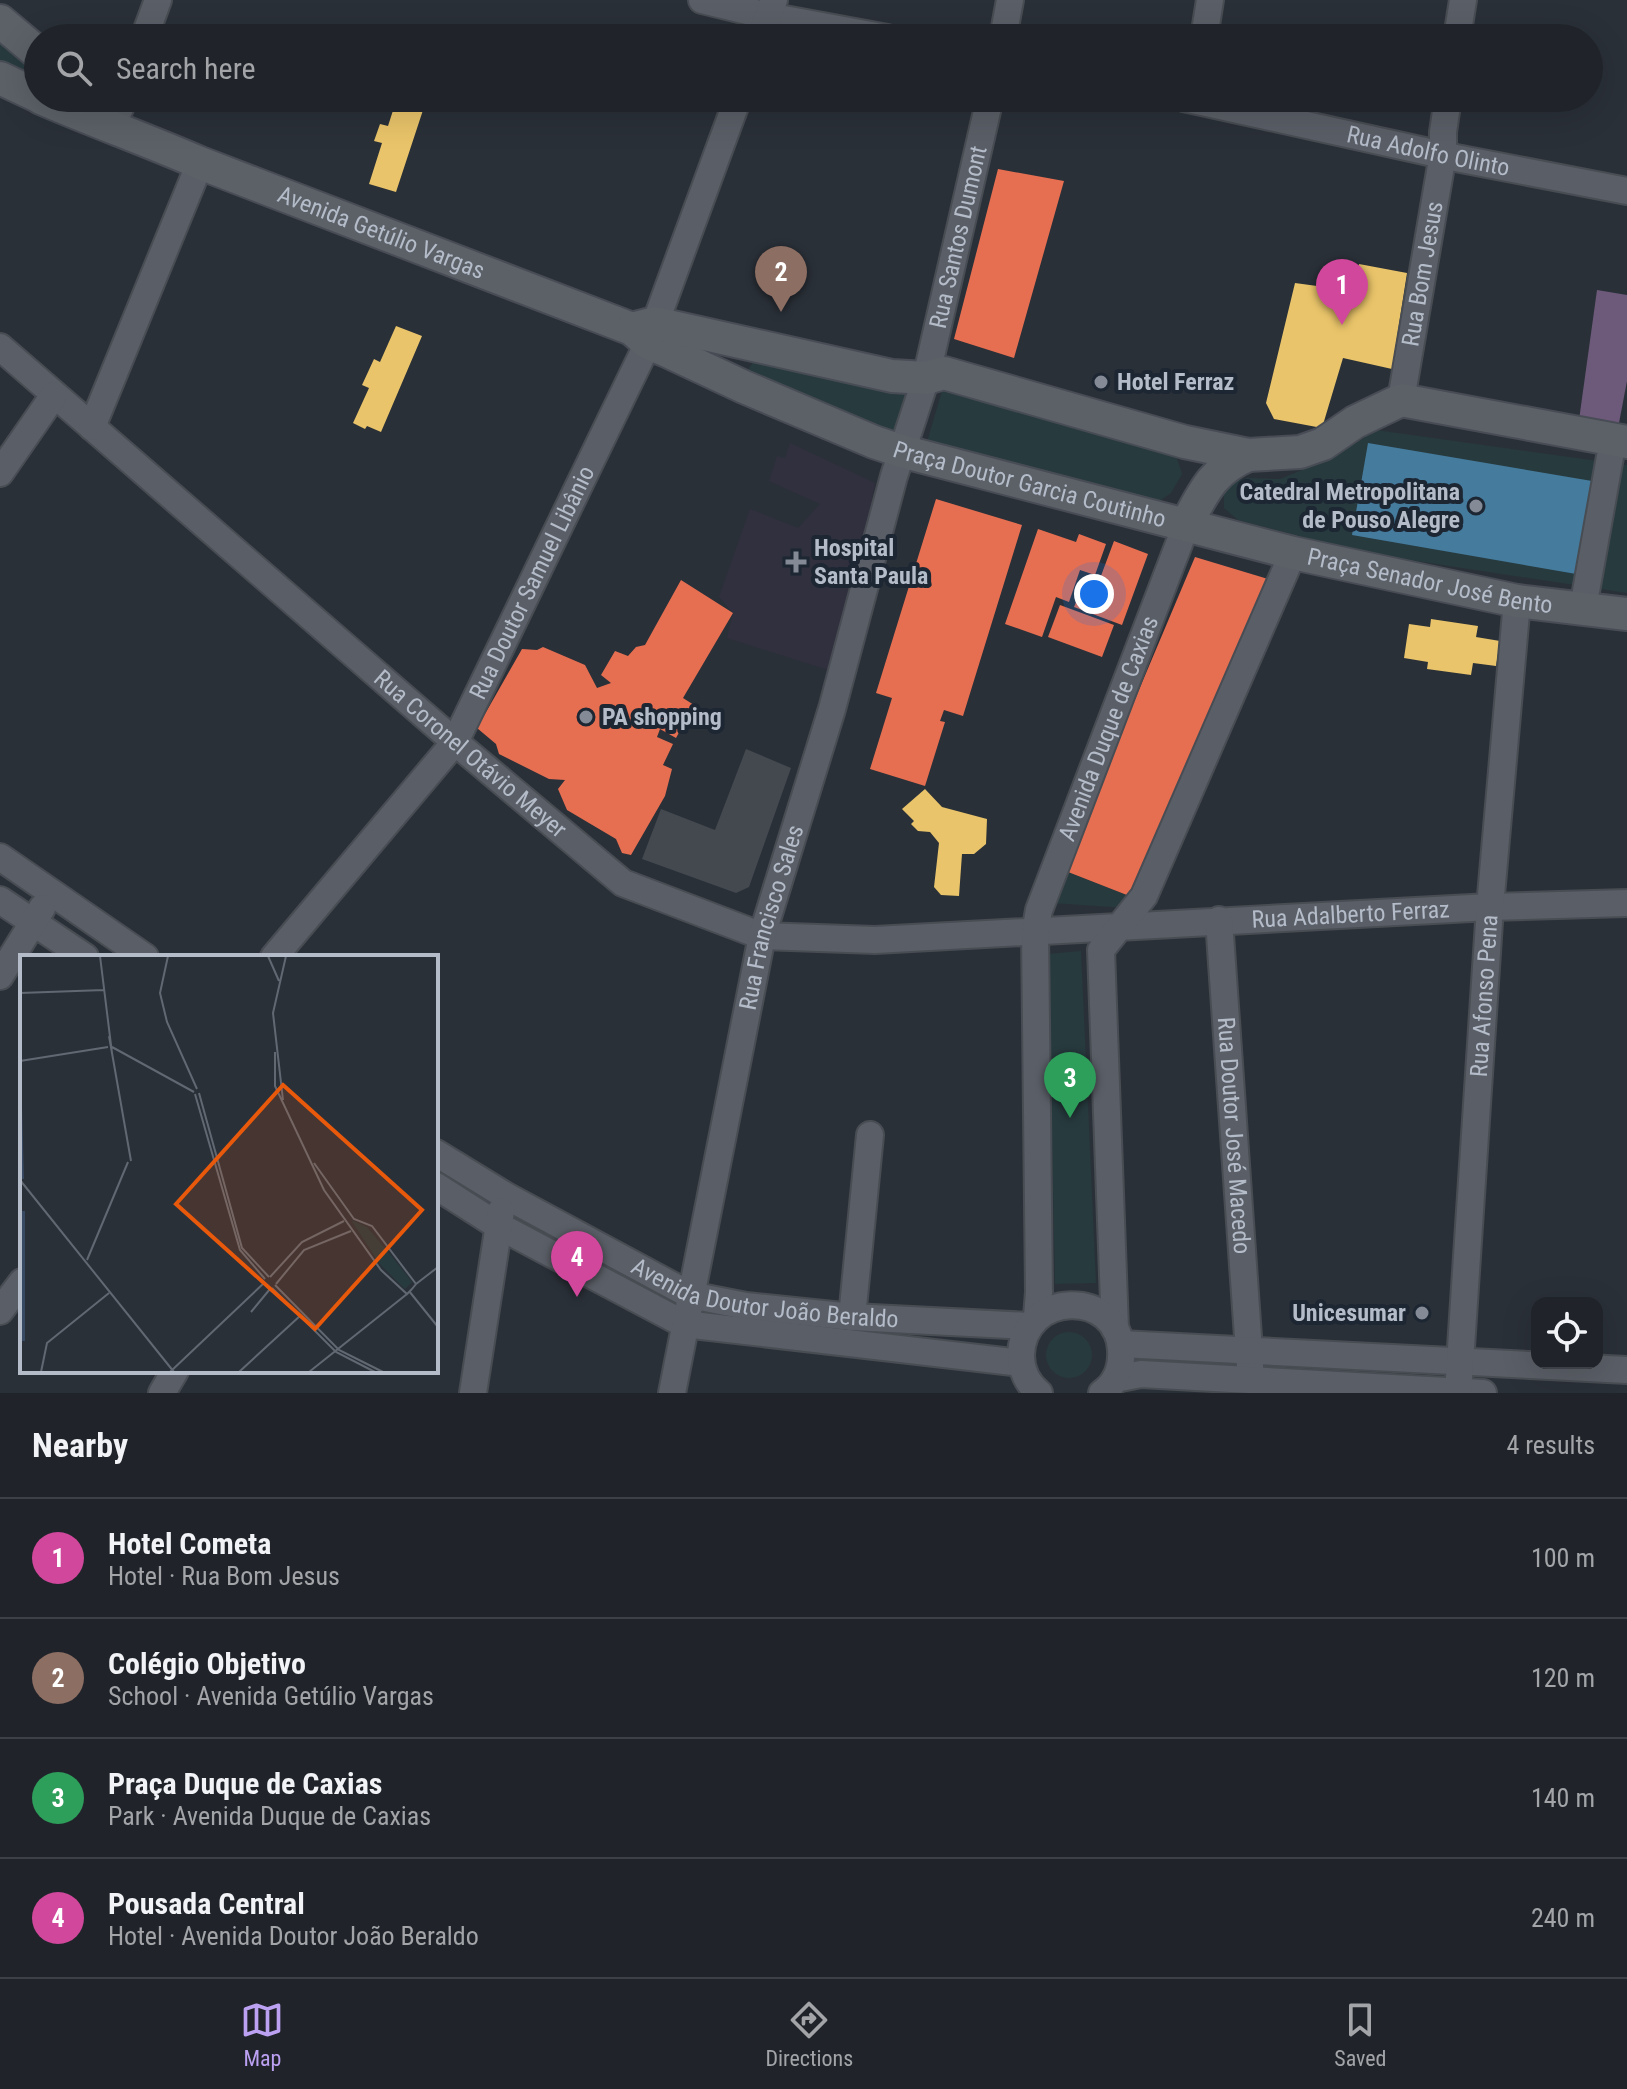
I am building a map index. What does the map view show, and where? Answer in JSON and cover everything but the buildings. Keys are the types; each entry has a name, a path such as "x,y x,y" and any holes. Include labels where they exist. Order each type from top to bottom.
{"main road":[{"path":"0,21 24,41"},
{"name":"Avenida Getúlio Vargas","path":"0,78 24,89"},
{"name":"Avenida Getúlio Vargas","path":"95,112 121,119 200,163 645,331 744,387 901,451"},
{"name":"Avenida Getúlio Vargas","path":"645,331 757,346 892,376 926,378"},
{"path":"744,387 744,357 757,346"},
{"path":"926,378 944,373 1185,442 1248,455 1300,452 1323,444 1355,422 1401,400"},
{"name":"Praça Senador José Bento","path":"1401,400 1620,441"},
{"path":"1174,520 1189,469 1185,442"},
{"name":"Praça Doutor Garcia Coutinho","path":"901,451 1174,520"},
{"path":"1174,520 1215,476 1231,462 1248,455"},
{"name":"Praça Senador José Bento","path":"1174,520 1293,553 1517,601 1627,614"}],"street":[{"path":"149,24 158,0"},
{"path":"702,0 767,18 803,24"},
{"path":"1006,24 1010,0"},
{"path":"1206,24 1210,0"},
{"path":"1459,24 1463,0"},
{"name":"Rua Doutor Samuel Libânio","path":"276,955 455,742 645,331 732,112"},
{"name":"Rua Santos Dumont","path":"926,378 987,112"},
{"name":"Rua Adolfo Olinto","path":"1251,112 1627,191"},
{"name":"Rua Bom Jesus","path":"1401,400 1443,154 1446,112"},
{"path":"92,427 200,163"},
{"name":"Rua Coronel Otávio Meyer","path":"0,347 455,742 623,883 762,936 875,940 1035,933"},
{"name":"Praça Doutor Garcia Coutinho","path":"901,451 926,378"},
{"path":"0,473 54,395"},
{"name":"Praça Senador José Bento","path":"1583,608 1620,441"},
{"name":"Rua Francisco Sales","path":"672,1393 762,936 832,709 901,451"},
{"name":"Avenida Duque de Caxias","path":"1021,1363 1022,1344 1033,1321 1039,1277 1035,933 1039,910 1174,520"},
{"path":"1109,1388 1121,1362 1101,950 1144,896 1293,553"},
{"name":"Rua Afonso Pena","path":"1466,1392 1461,1362 1490,907 1517,601"},
{"path":"0,857 142,955"},
{"path":"0,976 53,892"},
{"path":"0,900 82,955"},
{"name":"Rua Adalberto Ferraz","path":"1121,926 1627,903"},
{"name":"Rua Doutor José Macedo","path":"1219,920 1249,1349"},
{"path":"1035,933 1121,926"},
{"path":"852,1317 870,1135"},
{"name":"Avenida Doutor João Beraldo","path":"438,1154 506,1196 690,1295 746,1306 852,1317 1033,1321"},
{"name":"Avenida Doutor João Beraldo","path":"438,1187 497,1225 684,1324 1021,1363"},
{"path":"473,1393 497,1225 506,1196"},
{"path":"0,1311 20,1285"},
{"path":"1033,1321 1057,1306 1079,1304 1100,1312 1118,1336 1249,1349 1627,1370"},
{"path":"1249,1349 1251,1380"},
{"path":"1021,1363 1026,1378 1037,1392"},
{"path":"162,1393 174,1373"},
{"path":"1109,1388 1141,1374 1466,1392"}],"shaded area":[{"name":"Hospital Santa Paula","path":"790,443 875,483 841,674 727,638 733,613 719,597 750,509 798,528 820,504 769,481 777,456 785,458"}],"green space":[{"path":"0,41 24,62 24,78 0,65"},
{"path":"759,354 914,389 897,442 751,383 749,368"},
{"path":"942,391 1175,453 1182,474 1171,493 1152,506 927,442"},
{"path":"1376,430 1627,465 1627,593 1364,553 1238,520 1224,508 1224,494 1229,483 1247,478 1280,479 1336,456"},
{"path":"1063,870 1132,897 1127,908 1052,903"},
{"path":"1081,951 1096,1283 1055,1284 1048,954"},
{"path":"1069,1332 1086,1338 1092,1355 1086,1372 1069,1378 1052,1372 1046,1355 1052,1338"}],"place":[{"name":"Colégio Objetivo","path":"781,312"},
{"name":"Hotel Cometa","path":"1342,325"},
{"name":"Hotel Ferraz","path":"1101,382"},
{"name":"Catedral Metropolitana de Pouso Alegre","path":"1476,506"},
{"name":"Hospital Santa Paula","path":"796,562"},
{"name":"PA shopping","path":"586,717"},
{"name":"Praça Duque de Caxias","path":"1070,1118"},
{"name":"Pousada Central","path":"577,1297"},
{"name":"Unicesumar","path":"1422,1313"}]}
